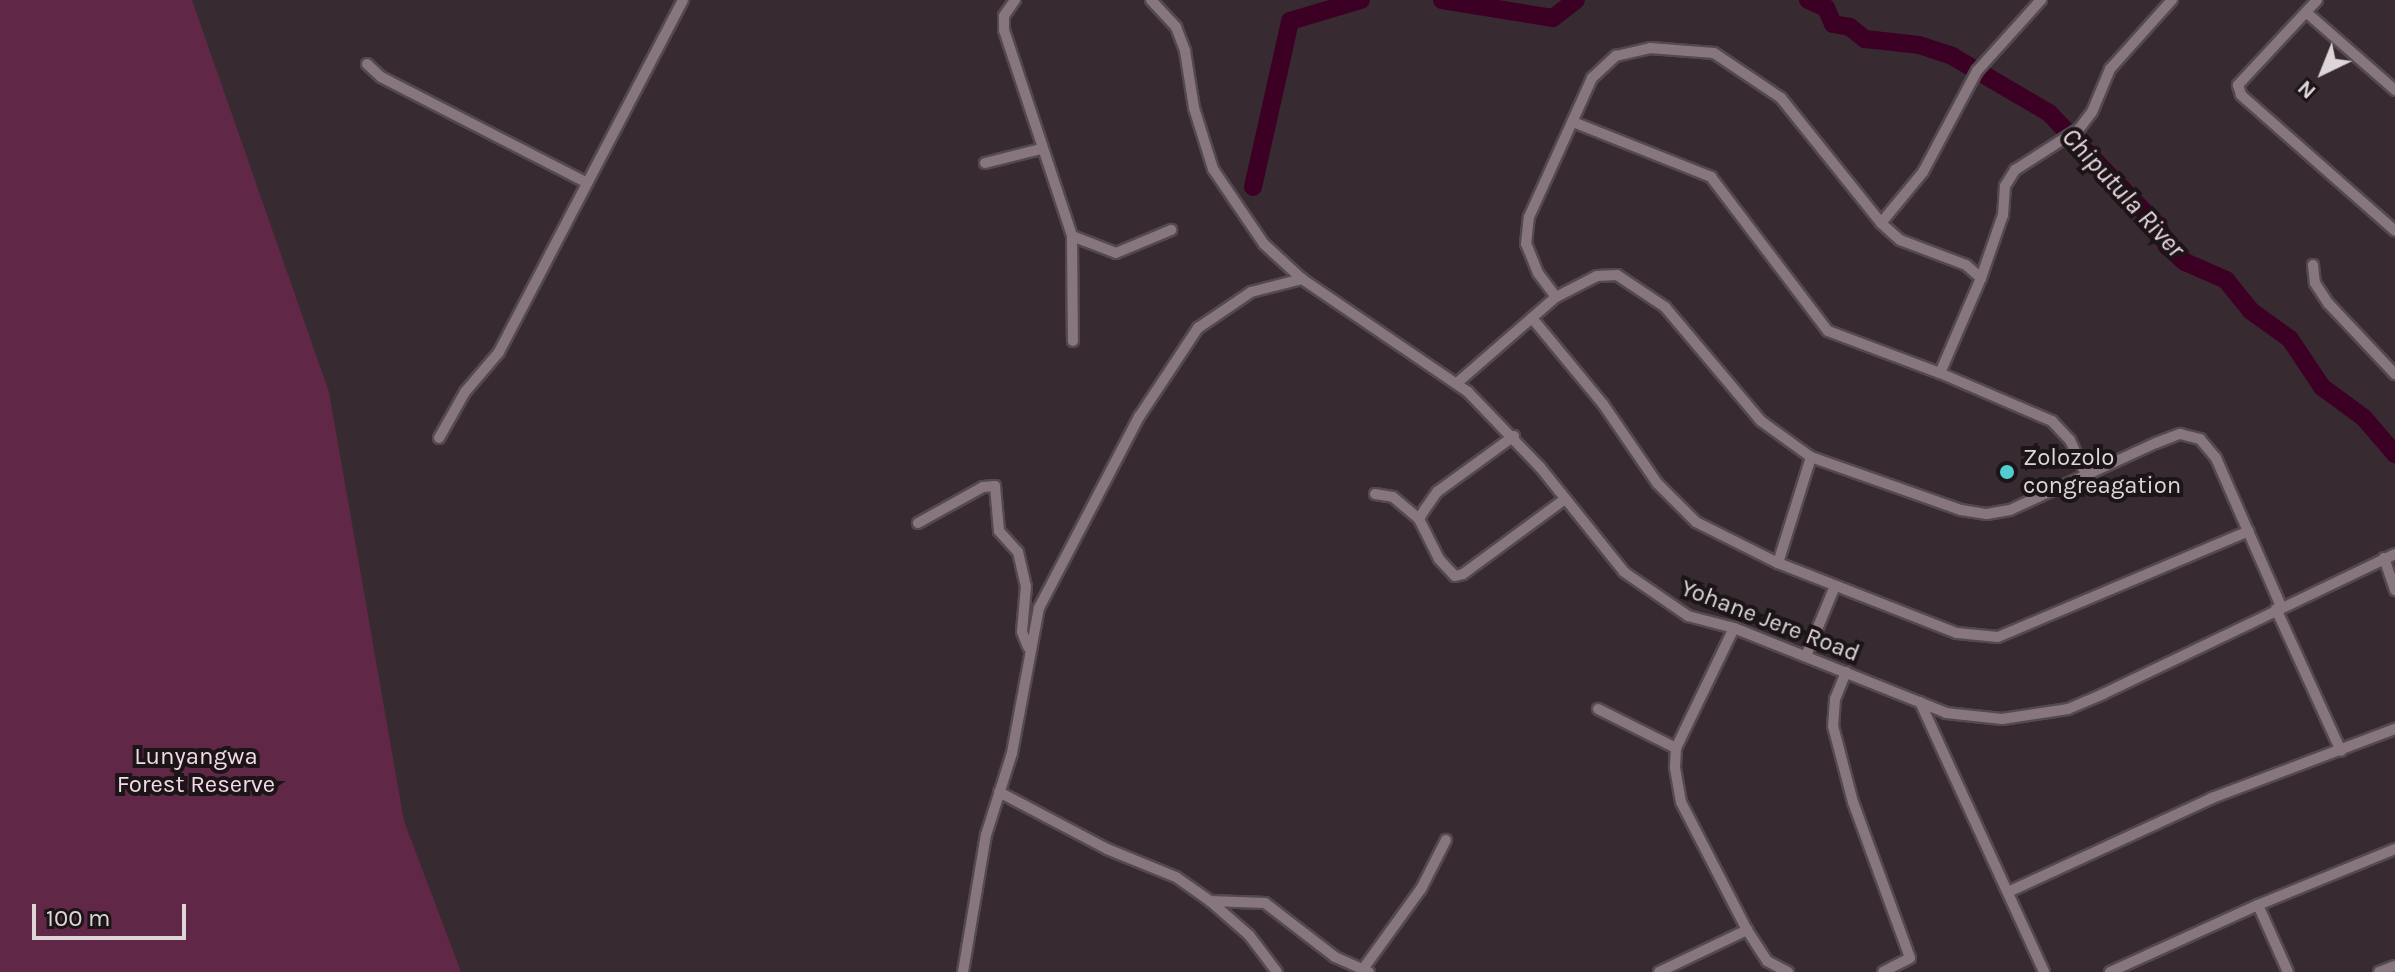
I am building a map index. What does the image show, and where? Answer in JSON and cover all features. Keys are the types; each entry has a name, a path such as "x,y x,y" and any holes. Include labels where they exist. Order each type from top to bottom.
{"street":[{"path":"439,438 465,392 499,352 585,182 683,0"},
{"path":"1015,0 1004,16 1004,30 1072,236 1073,341"},
{"name":"Yohane Jere Road","path":"1151,0 1176,27 1185,51 1194,108 1213,169 1264,244 1302,279 1457,383 1514,436 1617,564 1651,595 1688,616 1734,628 1961,717 2002,719 2068,709 2390,556"},
{"path":"1881,223 1914,185 1977,71 2041,0"},
{"path":"1940,373 1981,278 2003,215 2005,186 2015,170 2079,129 2092,112 2110,69 2172,0"},
{"path":"2317,0 2241,80 2239,91 2395,231"},
{"path":"2306,12 2395,90"},
{"path":"1556,297 1538,273 1526,244 1529,217 1592,78 1616,56 1650,48 1714,53 1781,98 1881,223 1900,240 1966,265 1981,278"},
{"path":"367,64 381,77 585,182"},
{"path":"1573,122 1711,177 1828,331 1940,373 2052,421 2070,440 2086,474"},
{"path":"985,163 1041,149"},
{"path":"1072,236 1116,253 1171,230"},
{"path":"2313,265 2315,283 2328,303 2395,374"},
{"path":"1457,383 1556,297 1597,276 1617,275 1639,286 1665,307 1761,421 1811,457 1961,510 1987,514 2010,510 2156,443 2191,435 2216,458 2341,751"},
{"path":"963,972 999,792 1012,753 1028,647 1039,608 1096,493 1186,344 1228,305 1251,292 1302,279"},
{"path":"1532,318 1603,404 1675,505 1696,522 1778,563 1957,633 1998,637 2249,531"},
{"path":"1419,519 1437,492 1514,436"},
{"path":"1778,563 1811,457"},
{"path":"918,523 983,487 995,486 999,531 1018,552 1026,586 1022,632 1028,647"},
{"path":"1375,494 1393,497 1419,519 1439,559 1455,576 1565,499"},
{"path":"2390,556 2395,590"},
{"path":"1806,656 1835,586"},
{"path":"1734,628 1676,748 1681,802 1747,930 1767,961 1788,972"},
{"path":"1846,672 1835,699 1833,726 1853,802 1910,958 1883,972"},
{"path":"1920,702 2044,972"},
{"path":"1598,709 1676,748"},
{"path":"2008,892 2212,798 2395,729"},
{"path":"999,792 1107,849 1176,877 1249,935 1277,972"},
{"path":"1210,901 1265,903 1335,957 1366,970 1421,889 1446,840"},
{"path":"2110,972 2258,905 2395,849"},
{"path":"2258,905 2288,972"},
{"path":"1659,972 1747,930"},
{"path":"2379,972 2395,966"}],"green space":[{"name":"Lunyangwa Forest Reserve","path":"0,0 192,0 329,392 404,821 461,972 0,972"}],"waterway":[{"name":"Chiputula River","path":"1253,187 1290,21 1361,0"},
{"name":"Chiputula River","path":"1442,0 1553,18 1576,0"},
{"name":"Chiputula River","path":"1808,0 1826,8 1833,24 1850,27 1865,39 1919,45 1952,56 2049,113 2158,226 2167,246 2185,262 2226,280 2251,311 2290,339 2322,387 2364,418 2395,454"}],"place":[{"name":"Zolozolo congreagation","path":"2007,472"}]}
